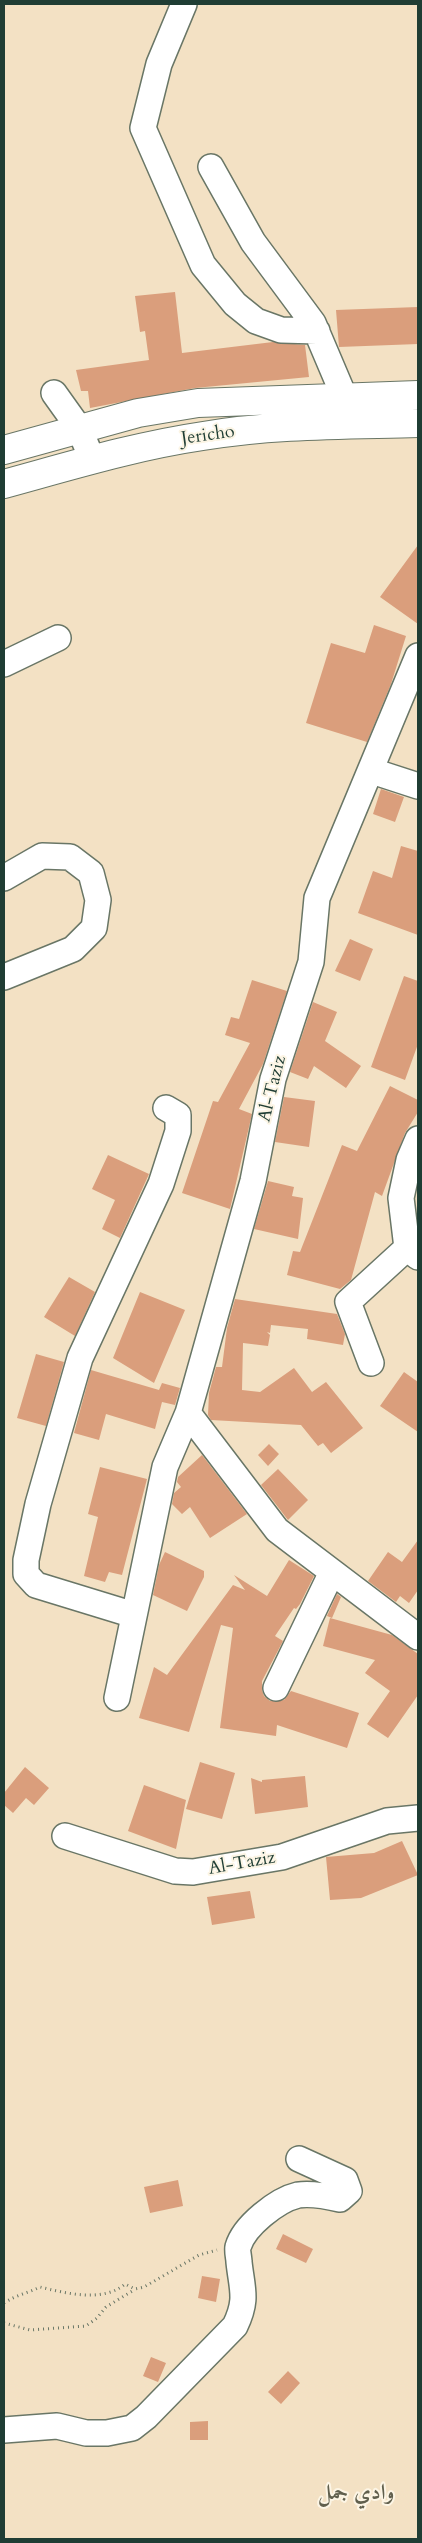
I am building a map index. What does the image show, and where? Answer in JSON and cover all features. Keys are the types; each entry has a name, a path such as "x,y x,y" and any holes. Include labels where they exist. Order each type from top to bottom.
{"main road":[{"name":"Jericho","path":"4,450 138,413 198,403 344,396 418,396"},
{"name":"Jericho","path":"4,484 92,459 160,443 251,430 418,423"}],"street":[{"path":"184,4 159,64 144,128 203,265 235,304 256,321 281,330 317,331"},
{"path":"211,167 253,242 314,322 344,396"},
{"path":"54,393 79,428 92,459"},
{"path":"4,664 58,638"},
{"name":"Al-Taziz","path":"116,1698 165,1467 188,1413 253,1181 273,1078 311,962 317,898 372,771 418,656"},
{"path":"372,771 418,786"},
{"path":"4,878 42,856 70,858 91,873 98,900 94,928 74,949 4,977"},
{"path":"134,1616 36,1585 26,1574 26,1560 38,1504 80,1358 161,1184 178,1131 178,1115 166,1108"},
{"path":"371,1363 348,1302 413,1252 401,1198 409,1160 418,1139"},
{"path":"188,1413 277,1530 332,1572 414,1625"},
{"path":"276,1688 332,1572"},
{"name":"Al-Taziz","path":"65,1836 175,1871 193,1872 282,1857 387,1821 418,1818"},
{"path":"4,2430 57,2426 86,2434 107,2434 132,2428 141,2422 207,2357 235,2326 245,2298 238,2247 250,2227 266,2210 298,2195 325,2196 340,2199 348,2191 345,2180 299,2159"}],"path":[{"path":"4,2323 30,2330 86,2326 97,2318 106,2307 135,2289 144,2287 199,2255 238,2247"},
{"path":"4,2302 16,2294 29,2293 40,2287 78,2296 119,2289 125,2284 135,2289"}],"building":[{"path":"175,292 182,353 273,342 305,345 309,377 195,388 90,408 88,391 81,391 76,370 149,360 145,331 140,332 135,296"},
{"path":"418,307 418,344 339,347 336,310"},
{"path":"418,545 418,624 380,597"},
{"path":"374,625 406,636 391,684 367,742 306,723 331,643 365,653"},
{"path":"381,789 404,797 395,822 373,814"},
{"path":"401,846 418,851 418,935 358,913 373,871 392,878"},
{"path":"350,939 373,949 360,981 335,971"},
{"path":"404,976 418,981 418,1044 405,1080 371,1067"},
{"path":"252,980 287,991 263,1064 239,1109 252,1114 230,1209 182,1193 213,1101 218,1102 250,1043 225,1035 231,1017 239,1019"},
{"path":"313,1002 337,1012 325,1041 361,1066 346,1088 314,1066 308,1079 290,1072"},
{"path":"390,1086 418,1100 418,1112 405,1133 382,1196 375,1192 351,1280 340,1289 287,1275 293,1251 300,1252 342,1145 357,1151"},
{"path":"284,1097 315,1101 309,1147 275,1142"},
{"path":"108,1155 149,1174 120,1238 102,1229 115,1200 92,1189"},
{"path":"268,1181 294,1187 292,1196 303,1198 298,1239 254,1229"},
{"path":"69,1277 95,1292 75,1336 44,1317"},
{"path":"140,1292 185,1310 154,1383 113,1358"},
{"path":"235,1299 337,1314 345,1334 343,1345 307,1339 308,1329 271,1325 270,1333 267,1332 270,1335 268,1346 243,1343 242,1390 260,1392 294,1368 312,1392 326,1382 363,1428 331,1453 323,1443 318,1446 301,1425 211,1420 208,1415 209,1393 216,1367 222,1367 227,1328"},
{"path":"36,1354 64,1362 46,1426 17,1418"},
{"path":"91,1370 159,1390 162,1383 180,1388 175,1405 162,1402 155,1429 106,1414 99,1440 74,1433"},
{"path":"404,1372 418,1382 418,1432 380,1406"},
{"path":"269,1444 279,1454 268,1466 258,1455"},
{"path":"202,1455 247,1514 210,1538 190,1507 182,1514 172,1504 174,1493 181,1487 177,1482 178,1477"},
{"path":"100,1467 147,1479 122,1575 109,1572 105,1582 84,1576 98,1517 88,1514"},
{"path":"278,1469 308,1500 288,1520 261,1485"},
{"path":"418,1540 418,1590 409,1603 400,1596 396,1602 368,1581 388,1552 402,1562"},
{"path":"165,1552 204,1571 204,1577 187,1611 153,1595 159,1565"},
{"path":"289,1560 314,1576 300,1604 296,1609 294,1608 275,1636 283,1641 262,1681 262,1690 264,1696 270,1701 284,1700 291,1691 359,1713 347,1748 277,1725 276,1736 220,1728 233,1628 221,1625 189,1732 139,1718 154,1667 167,1675 233,1585 245,1590 234,1575 267,1596"},
{"path":"337,1594 341,1597 332,1618 327,1616"},
{"path":"330,1618 392,1635 418,1654 418,1695 388,1738 367,1724 390,1691 365,1673 375,1660 323,1646"},
{"path":"200,1762 235,1773 222,1819 186,1809"},
{"path":"25,1767 49,1788 34,1805 26,1798 13,1813 4,1805 4,1793"},
{"path":"305,1776 308,1807 255,1814 251,1778 262,1782 262,1780"},
{"path":"144,1785 186,1800 176,1849 128,1831"},
{"path":"402,1841 418,1875 361,1898 330,1900 326,1857 374,1853"},
{"path":"250,1891 255,1918 212,1925 207,1897"},
{"path":"178,2180 183,2206 150,2213 144,2187"},
{"path":"283,2234 313,2249 306,2263 276,2249"},
{"path":"202,2276 220,2279 216,2302 198,2298"},
{"path":"151,2357 166,2363 158,2382 143,2376"},
{"path":"288,2371 300,2383 281,2404 268,2392"},
{"path":"208,2421 208,2440 190,2440 190,2422"}],"district":[{"name":"وادي جمل","path":"356,2494"}]}
